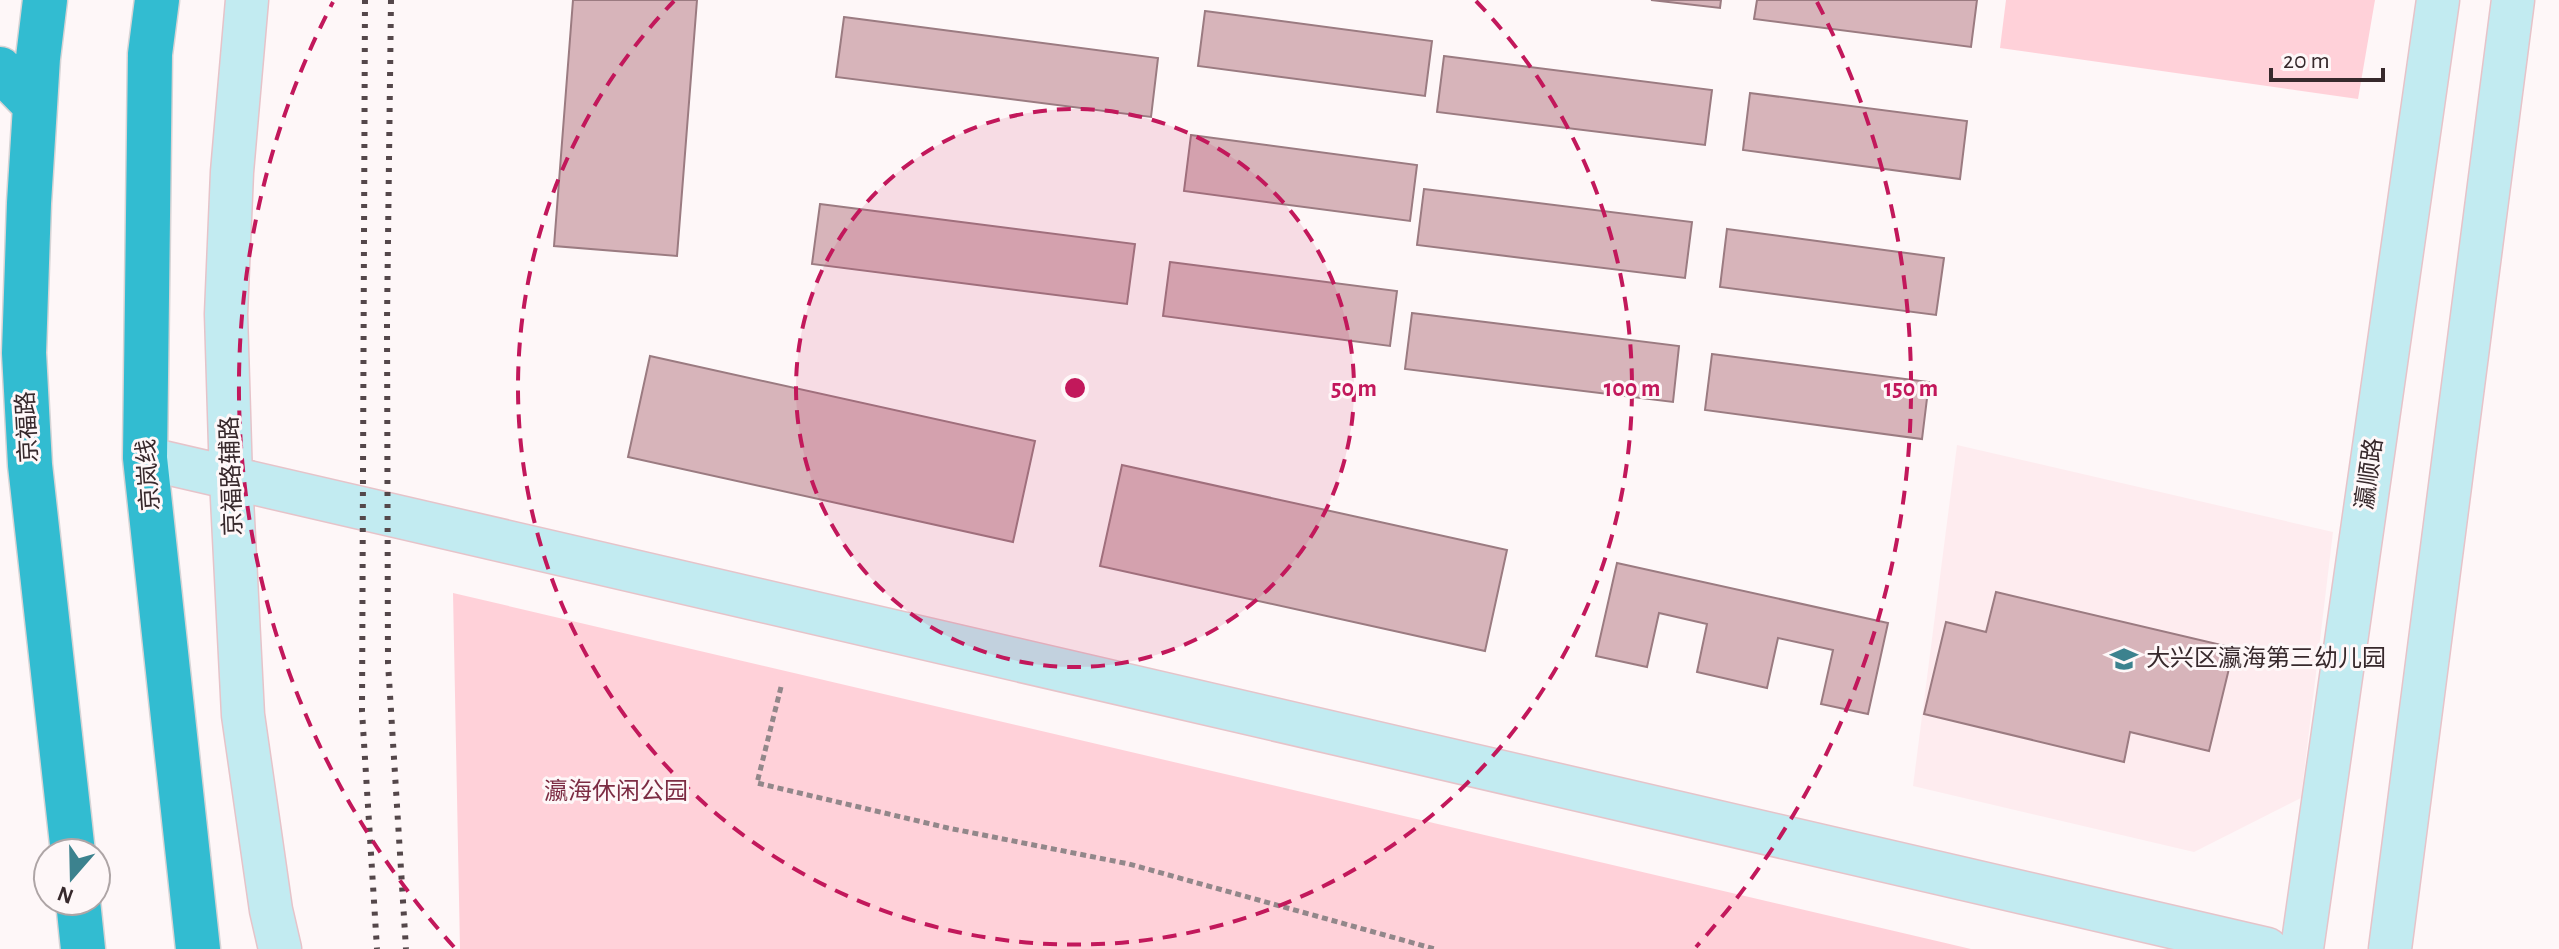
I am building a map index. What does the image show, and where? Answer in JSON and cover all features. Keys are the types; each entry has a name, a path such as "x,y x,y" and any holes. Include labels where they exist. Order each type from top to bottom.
{"highway":[{"name":"京福路","path":"45,0 29,203 24,353 30,465 71,837"},
{"name":"京岚线","path":"157,0 150,54 145,458 198,949"},
{"path":"0,69 35,105"},
{"path":"80,917 83,949"}],"street":[{"name":"京福路辅路","path":"247,0 232,172 226,314 231,479 243,715 271,910 280,949"},
{"name":"瀛顺路","path":"2302,949 2438,0"},
{"path":"2390,949 2513,0"},
{"path":"145,458 2267,949"}],"path":[{"path":"781,687 757,783 948,828 1129,864 1435,949"}],"shaded area":[{"name":"大兴区瀛海第三幼儿园","path":"1957,445 2333,532 2301,798 2194,852 1913,786"}],"green space":[{"path":"2006,0 2375,0 2358,99 2000,48"},
{"name":"瀛海休闲公园","path":"453,593 1971,949 460,949"}],"building":[{"path":"573,0 697,0 677,256 554,246"},
{"path":"1651,0 1721,0 1720,8"},
{"path":"1757,0 1977,0 1971,47 1754,19"},
{"path":"1205,11 1432,41 1425,96 1198,66"},
{"path":"844,17 1158,58 1151,117 836,77"},
{"path":"1444,56 1712,90 1705,145 1437,112"},
{"path":"1750,93 1967,121 1960,179 1743,150"},
{"path":"1191,135 1417,165 1410,221 1184,191"},
{"path":"1424,189 1692,222 1685,278 1417,245"},
{"path":"820,204 1135,244 1127,304 812,264"},
{"path":"1727,229 1944,258 1936,315 1720,287"},
{"path":"1170,262 1397,291 1390,346 1163,316"},
{"path":"1412,313 1679,346 1673,402 1405,369"},
{"path":"1712,354 1929,382 1922,439 1705,410"},
{"path":"650,356 1035,441 1013,542 628,457"},
{"path":"1122,465 1507,550 1485,651 1100,566"},
{"path":"1617,563 1888,623 1868,714 1821,704 1833,650 1778,638 1767,688 1697,672 1707,624 1659,613 1647,667 1596,656"},
{"path":"1996,592 2234,648 2209,751 2130,732 2124,762 1924,714 1946,622 1986,632"}],"railway":[{"path":"365,0 362,711 377,949"},
{"path":"391,0 387,320 388,663 406,949"}],"place":[{"name":"大兴区瀛海第三幼儿园","path":"2124,659"}]}
